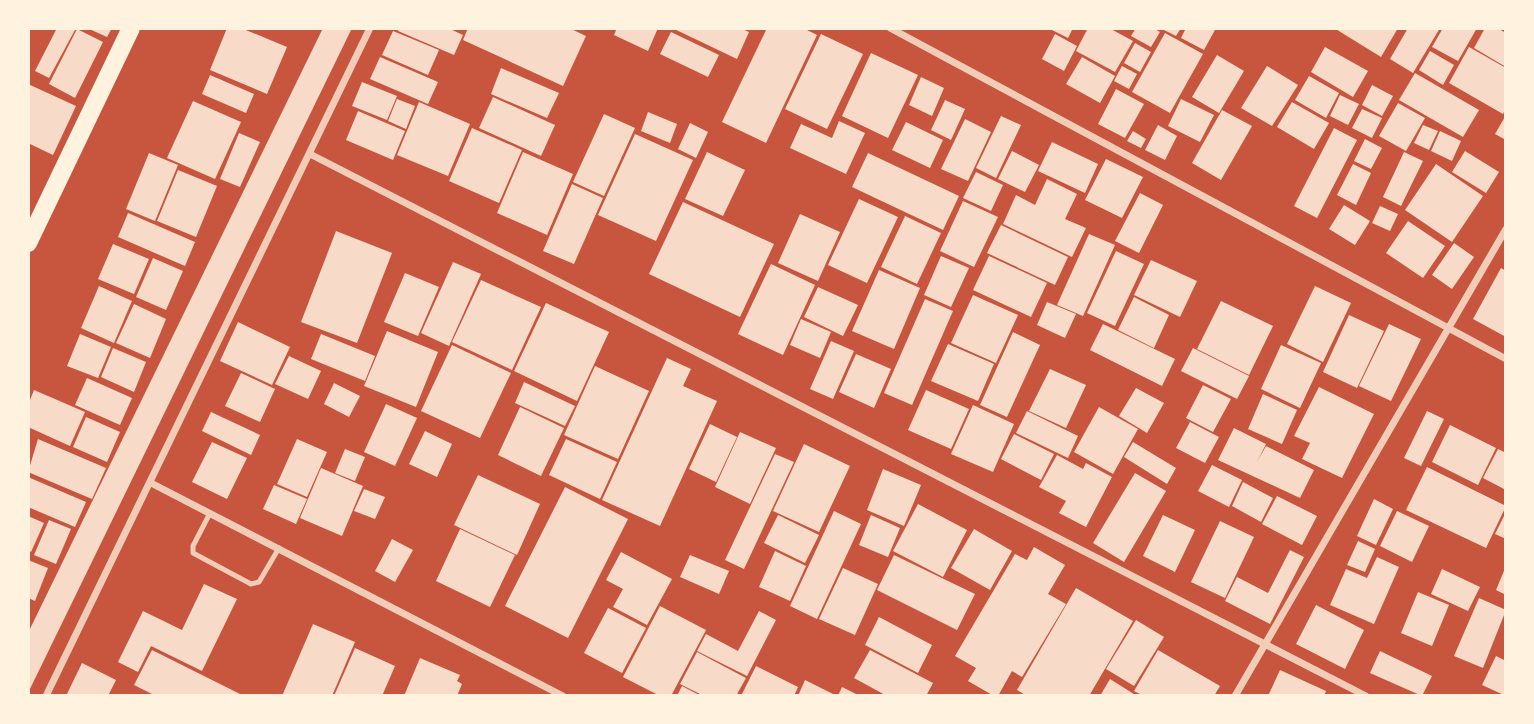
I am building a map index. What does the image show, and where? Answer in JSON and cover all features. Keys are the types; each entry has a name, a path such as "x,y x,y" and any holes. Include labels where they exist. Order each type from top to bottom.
{"main road":[{"path":"28,243 131,28"}],"street":[{"path":"46,696 370,28"},
{"path":"890,28 1506,359"},
{"path":"310,154 1366,696"},
{"path":"1235,696 1506,229"},
{"path":"150,483 563,696"}],"lane":[{"path":"210,513 192,546 193,553 239,578 257,584 279,548"}],"building":[{"path":"57,28 76,28 49,78 35,71"},
{"path":"87,28 112,28 107,37"},
{"path":"227,28 241,28 287,47 267,94 210,70"},
{"path":"323,28 352,28 28,693 28,633"},
{"path":"399,28 448,28 463,35 454,55 398,31"},
{"path":"468,28 569,28 586,36 563,86 463,40"},
{"path":"617,28 658,28 648,51 614,35"},
{"path":"672,28 740,28 749,32 737,59"},
{"path":"767,28 803,28 817,35 766,143 722,122"},
{"path":"1048,28 1073,28 1068,38"},
{"path":"1088,28 1109,28 1133,41 1115,72 1076,51"},
{"path":"1136,28 1153,28 1160,32 1151,47 1131,36"},
{"path":"1160,28 1181,28 1176,36"},
{"path":"1186,28 1216,28 1204,50 1181,38"},
{"path":"1334,28 1398,28 1381,57"},
{"path":"1408,28 1440,28 1413,73 1390,59"},
{"path":"1443,28 1477,28 1458,61 1432,47"},
{"path":"1485,28 1497,28 1506,33 1506,67 1474,48"},
{"path":"77,29 103,42 75,98 49,84"},
{"path":"393,31 439,50 428,75 382,55"},
{"path":"671,32 719,55 708,77 660,54"},
{"path":"1165,33 1203,54 1170,113 1132,92"},
{"path":"821,34 863,54 827,129 785,109"},
{"path":"1055,34 1077,46 1064,71 1042,59"},
{"path":"1135,43 1151,52 1140,72 1124,63"},
{"path":"1325,47 1368,71 1353,97 1311,72"},
{"path":"1469,47 1506,68 1506,108 1503,114 1449,83"},
{"path":"1430,51 1454,65 1443,85 1419,70"},
{"path":"871,53 918,75 888,138 842,116"},
{"path":"1217,55 1244,71 1219,113 1192,97"},
{"path":"380,57 438,82 428,104 370,79"},
{"path":"1082,57 1115,76 1100,103 1066,84"},
{"path":"1122,66 1137,74 1129,89 1114,81"},
{"path":"1267,66 1298,85 1272,126 1241,108"},
{"path":"501,68 559,93 547,118 491,94"},
{"path":"1415,73 1479,110 1463,137 1399,100"},
{"path":"210,75 254,94 246,113 202,94"},
{"path":"1309,76 1339,93 1326,118 1295,100"},
{"path":"921,77 944,88 932,116 909,105"},
{"path":"362,82 397,96 387,120 352,106"},
{"path":"28,84 76,106 53,155 28,143"},
{"path":"1372,85 1393,96 1382,116 1362,105"},
{"path":"1116,89 1144,104 1125,138 1098,124"},
{"path":"1340,95 1359,104 1348,125 1330,116"},
{"path":"493,97 555,125 541,156 479,128"},
{"path":"397,99 415,106 406,129 388,121"},
{"path":"1181,99 1214,115 1200,142 1168,126"},
{"path":"945,100 965,109 951,140 931,130"},
{"path":"193,101 241,122 215,179 167,158"},
{"path":"419,102 470,124 448,176 397,155"},
{"path":"1292,102 1329,123 1314,149 1277,127"},
{"path":"1398,103 1425,118 1406,151 1379,136"},
{"path":"1362,109 1382,118 1372,138 1352,128"},
{"path":"1222,110 1252,126 1221,180 1192,163"},
{"path":"358,111 405,131 393,160 346,140"},
{"path":"648,112 677,124 670,143 641,131"},
{"path":"604,114 635,128 604,196 573,182"},
{"path":"1506,115 1506,140 1495,134"},
{"path":"1001,116 1021,125 996,178 976,168"},
{"path":"965,119 991,132 968,181 941,169"},
{"path":"839,121 865,133 846,174 790,148 801,124 832,138"},
{"path":"906,122 943,140 930,168 892,150"},
{"path":"690,123 708,132 696,158 678,149"},
{"path":"1158,125 1177,136 1165,160 1145,150"},
{"path":"1423,125 1438,131 1429,150 1414,143"},
{"path":"472,128 522,150 499,203 449,181"},
{"path":"1334,128 1357,140 1317,218 1294,206"},
{"path":"1133,131 1146,139 1141,148 1127,141"},
{"path":"1440,131 1461,141 1452,161 1431,151"},
{"path":"239,133 260,142 240,187 220,179"},
{"path":"635,134 693,160 656,241 598,215"},
{"path":"1365,139 1382,148 1371,169 1354,161"},
{"path":"1052,142 1098,164 1085,193 1038,171"},
{"path":"1012,151 1039,165 1025,192 998,179"},
{"path":"1465,151 1499,172 1486,193 1452,172"},
{"path":"523,152 573,174 547,235 497,213"},
{"path":"707,152 745,170 723,216 685,199"},
{"path":"1404,152 1423,161 1401,206 1383,197"},
{"path":"149,153 178,165 155,221 126,209"},
{"path":"868,153 959,196 943,230 852,187"},
{"path":"1106,159 1143,177 1122,218 1085,200"},
{"path":"1353,164 1371,173 1356,205 1337,195"},
{"path":"1436,164 1483,196 1452,242 1405,210"},
{"path":"178,170 217,186 196,237 157,221"},
{"path":"976,172 1003,185 991,211 963,198"},
{"path":"1047,179 1077,194 1065,219 1086,228 1072,257 1003,224 1016,195 1035,205"},
{"path":"572,184 603,198 574,264 543,251"},
{"path":"1140,193 1163,205 1139,253 1115,241"},
{"path":"859,199 898,217 867,283 828,265"},
{"path":"963,201 998,217 974,267 940,251"},
{"path":"683,202 774,244 740,317 649,274"},
{"path":"1344,205 1370,221 1355,245 1329,229"},
{"path":"1380,206 1398,214 1390,231 1372,223"},
{"path":"128,213 195,242 185,266 118,237"},
{"path":"800,214 840,232 818,281 778,263"},
{"path":"905,216 941,233 917,284 881,267"},
{"path":"1408,221 1445,246 1423,278 1386,253"},
{"path":"1001,225 1068,257 1055,285 987,253"},
{"path":"336,231 392,253 357,343 301,322"},
{"path":"1089,234 1115,245 1083,316 1057,305"},
{"path":"1454,243 1474,257 1452,289 1432,275"},
{"path":"113,244 149,259 134,294 98,279"},
{"path":"1116,251 1144,264 1115,326 1087,313"},
{"path":"941,256 969,268 951,307 924,295"},
{"path":"989,256 1047,283 1031,317 973,290"},
{"path":"153,258 183,271 166,310 136,297"},
{"path":"1151,260 1197,281 1180,317 1134,295"},
{"path":"453,262 481,274 449,346 421,333"},
{"path":"771,264 815,285 783,355 738,334"},
{"path":"1501,268 1506,271 1506,337 1473,319"},
{"path":"879,270 920,288 894,349 852,331"},
{"path":"405,273 439,287 418,336 384,322"},
{"path":"481,280 541,307 512,370 452,342"},
{"path":"99,286 132,301 114,343 81,328"},
{"path":"1315,286 1351,303 1323,362 1287,344"},
{"path":"818,287 858,305 843,336 804,317"},
{"path":"973,295 1018,315 996,363 951,343"},
{"path":"1134,297 1169,315 1154,348 1118,330"},
{"path":"925,299 953,311 912,405 884,393"},
{"path":"1221,301 1273,326 1249,375 1197,349"},
{"path":"1047,302 1076,314 1065,338 1037,325"},
{"path":"546,303 609,332 577,401 514,371"},
{"path":"134,304 166,319 150,358 116,343"},
{"path":"1349,315 1384,331 1357,388 1323,372"},
{"path":"801,319 831,332 820,358 790,345"},
{"path":"238,322 290,347 272,385 220,361"},
{"path":"1103,324 1175,359 1162,386 1090,350"},
{"path":"1389,324 1421,339 1391,401 1359,386"},
{"path":"387,331 438,352 416,407 364,386"},
{"path":"1013,332 1040,345 1007,417 980,405"},
{"path":"80,334 111,347 98,378 67,366"},
{"path":"321,334 375,356 365,381 311,359"},
{"path":"831,341 854,351 833,399 810,389"},
{"path":"948,344 994,364 978,401 931,381"},
{"path":"452,345 511,373 480,438 421,411"},
{"path":"1281,345 1321,363 1300,408 1261,389"},
{"path":"113,348 146,362 134,392 101,377"},
{"path":"1193,348 1249,376 1237,399 1181,371"},
{"path":"856,354 891,369 874,408 839,392"},
{"path":"289,356 321,371 308,399 275,384"},
{"path":"667,358 691,369 683,386 717,401 660,526 602,500"},
{"path":"595,366 649,391 618,459 564,435"},
{"path":"1050,369 1086,385 1066,428 1029,411"},
{"path":"241,373 275,389 260,422 225,406"},
{"path":"87,378 132,398 120,425 75,405"},
{"path":"524,382 575,406 565,426 515,403"},
{"path":"334,383 360,396 349,417 324,404"},
{"path":"1203,385 1231,399 1213,432 1186,418"},
{"path":"1319,387 1374,414 1342,478 1302,459 1310,443 1294,436"},
{"path":"1136,388 1164,403 1147,433 1119,416"},
{"path":"34,390 85,412 70,446 28,427 28,405"},
{"path":"926,390 969,409 951,449 908,430"},
{"path":"1263,394 1297,410 1282,444 1248,429"},
{"path":"386,404 417,418 395,466 364,452"},
{"path":"973,405 1014,424 993,472 951,454"},
{"path":"520,407 564,428 541,476 498,455"},
{"path":"1099,407 1138,429 1113,474 1074,452"},
{"path":"1027,411 1078,436 1068,458 1016,433"},
{"path":"1427,411 1444,419 1421,466 1404,458"},
{"path":"211,412 260,435 251,455 202,431"},
{"path":"86,417 120,432 107,462 73,447"},
{"path":"1190,422 1219,437 1205,463 1176,448"},
{"path":"710,424 737,437 716,482 689,469"},
{"path":"1450,425 1496,448 1478,485 1432,462"},
{"path":"1234,428 1266,444 1257,462 1266,446 1314,470 1300,498 1218,460"},
{"path":"425,431 452,444 437,477 409,464"},
{"path":"740,432 776,448 750,504 715,487"},
{"path":"1014,434 1054,454 1041,480 1001,459"},
{"path":"38,439 106,468 92,499 28,472"},
{"path":"297,439 327,452 307,497 277,484"},
{"path":"566,439 617,462 600,499 549,475"},
{"path":"212,442 247,458 227,499 192,482"},
{"path":"1133,442 1176,468 1167,484 1124,457"},
{"path":"804,444 850,466 819,532 773,511"},
{"path":"345,449 365,457 355,481 335,473"},
{"path":"1498,449 1506,453 1504,489 1483,478"},
{"path":"775,454 794,462 744,569 725,560"},
{"path":"1057,455 1083,469 1086,463 1112,477 1086,527 1059,513 1066,501 1039,487"},
{"path":"1212,465 1242,480 1229,507 1198,491"},
{"path":"1427,467 1506,506 1486,548 1406,510"},
{"path":"321,468 363,486 342,536 300,518"},
{"path":"883,469 921,485 904,526 867,510"},
{"path":"1135,473 1166,491 1124,562 1093,543"},
{"path":"478,475 540,504 517,555 454,525"},
{"path":"28,477 86,502 75,527 28,507"},
{"path":"1243,482 1273,498 1261,522 1232,506"},
{"path":"274,485 307,499 296,524 263,509"},
{"path":"565,487 628,519 568,638 505,606"},
{"path":"364,489 385,497 375,519 354,511"},
{"path":"1277,496 1317,516 1302,545 1262,524"},
{"path":"1374,499 1393,509 1376,545 1357,536"},
{"path":"918,504 967,530 943,577 893,551"},
{"path":"834,511 861,524 817,619 790,606"},
{"path":"1397,511 1429,526 1412,562 1380,546"},
{"path":"1506,512 1506,539 1495,534"},
{"path":"778,515 819,535 805,563 764,543"},
{"path":"871,515 900,528 888,557 859,545"},
{"path":"1163,515 1195,530 1175,572 1143,556"},
{"path":"28,516 44,523 31,552 28,550"},
{"path":"49,520 71,529 56,564 34,555"},
{"path":"1220,521 1254,537 1225,598 1191,582"},
{"path":"460,529 515,555 490,607 436,581"},
{"path":"974,529 1012,551 990,590 951,568"},
{"path":"392,539 413,550 395,582 375,571"},
{"path":"1358,541 1375,549 1365,572 1347,565"},
{"path":"1034,547 1065,565 1048,594 1066,604 1022,677 1012,671 998,696 994,696 968,681 976,668 955,656 1015,554 1027,560"},
{"path":"1290,550 1304,557 1270,624 1225,601 1237,577 1268,593"},
{"path":"775,551 806,566 790,601 759,587"},
{"path":"621,552 672,579 647,625 613,607 623,589 606,580"},
{"path":"690,555 729,571 719,594 680,577"},
{"path":"894,555 975,594 957,630 877,590"},
{"path":"1377,557 1399,567 1374,624 1330,605 1346,569 1367,578"},
{"path":"28,560 48,568 35,601 28,598"},
{"path":"1506,566 1506,595 1496,590"},
{"path":"843,568 878,584 855,635 819,619"},
{"path":"1442,569 1480,587 1468,611 1431,594"},
{"path":"204,584 237,599 202,671 151,646 138,672 118,662 143,611 182,630"},
{"path":"1076,588 1133,621 1089,696 1027,696 1017,690"},
{"path":"1418,592 1449,605 1432,646 1401,633"},
{"path":"1479,598 1506,610 1483,668 1454,656"},
{"path":"1316,605 1364,630 1345,669 1296,644"},
{"path":"660,606 706,630 671,696 660,696 623,677"},
{"path":"608,608 646,628 622,673 584,653"},
{"path":"759,611 776,620 747,676 697,651 706,634 738,651"},
{"path":"879,617 932,645 918,673 865,645"},
{"path":"1136,620 1164,637 1134,686 1106,669"},
{"path":"313,624 355,642 332,696 282,696"},
{"path":"355,648 395,666 382,696 334,696"},
{"path":"152,650 244,696 156,696 134,685"},
{"path":"870,650 933,683 926,696 887,696 854,678"},
{"path":"1158,650 1220,686 1214,696 1144,696 1134,691"},
{"path":"1380,651 1432,676 1422,696 1370,673"},
{"path":"697,652 746,678 736,696 704,696 680,684"},
{"path":"1496,656 1506,661 1506,696 1482,685"},
{"path":"420,658 460,675 457,681 462,684 457,696 404,696"},
{"path":"82,663 116,680 108,696 66,696"},
{"path":"756,666 798,687 794,696 741,696"},
{"path":"1280,670 1326,691 1324,696 1268,696"},
{"path":"1110,679 1137,696 1100,696"},
{"path":"805,680 833,694 832,696 798,696"},
{"path":"682,686 701,696 677,696"},
{"path":"842,687 860,696 838,696"}]}
